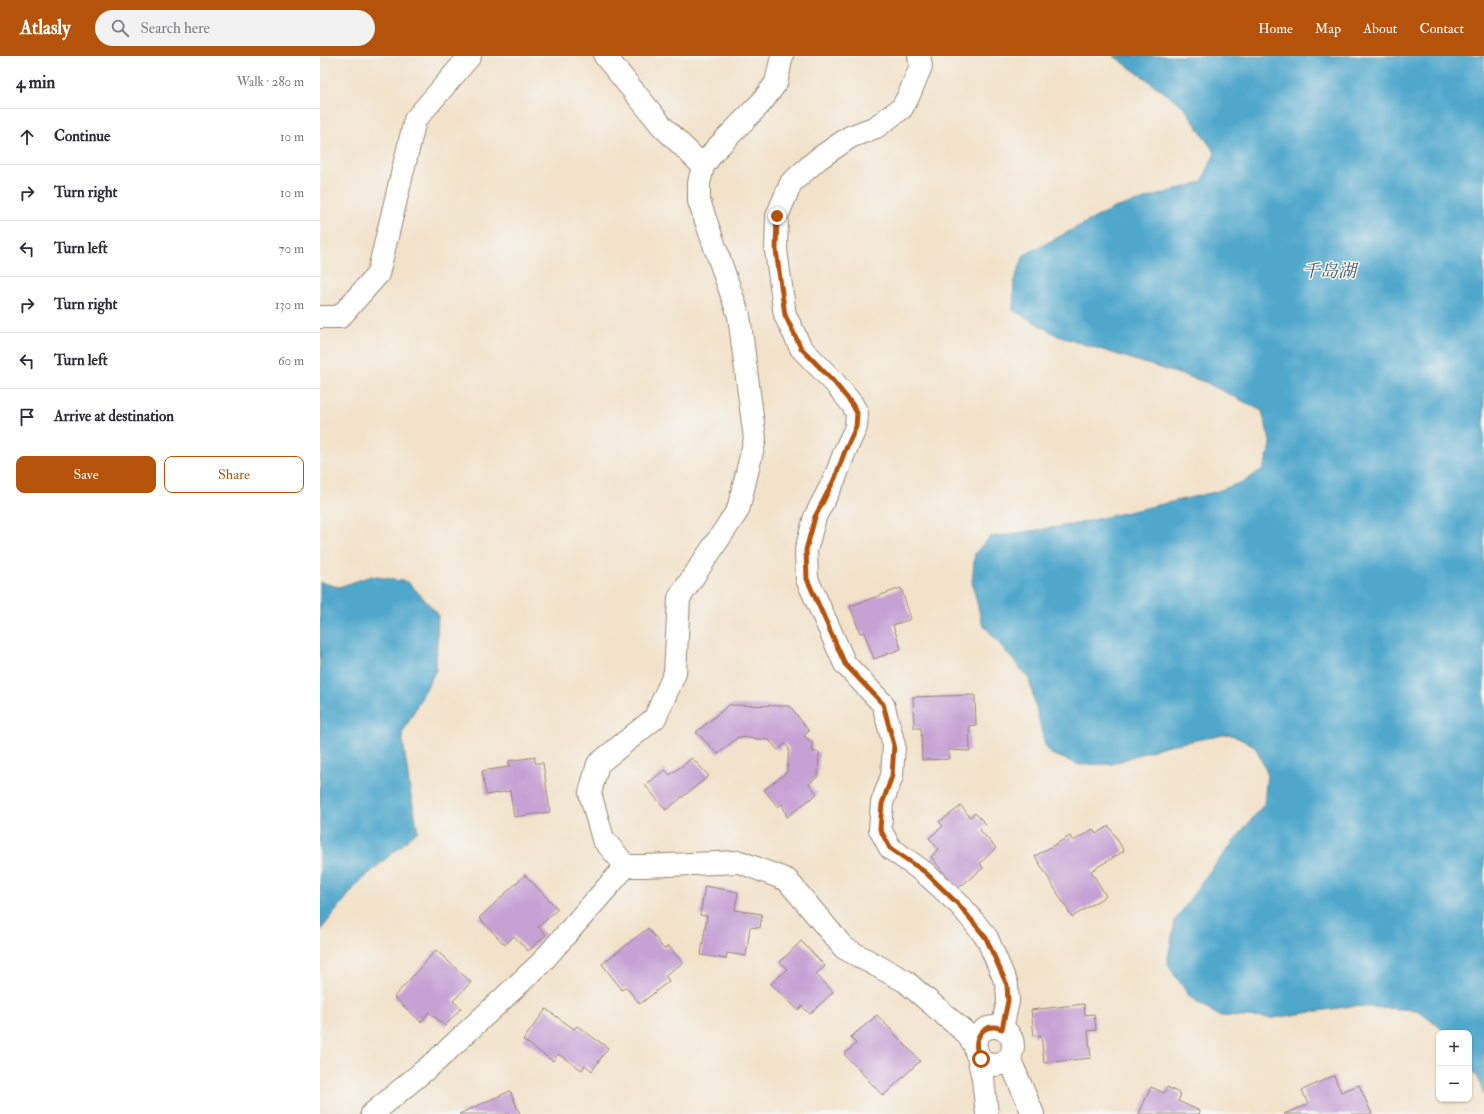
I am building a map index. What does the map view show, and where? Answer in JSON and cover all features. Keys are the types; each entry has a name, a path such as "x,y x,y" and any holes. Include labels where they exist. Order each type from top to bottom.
{"street":[{"path":"320,316 340,317 378,274 415,120 470,56"},
{"path":"605,56 662,126 703,166"},
{"path":"626,866 603,839 590,793 598,764 655,718 675,673 679,598 738,510 755,439 739,316 699,201 699,183 703,166 715,150 760,103 776,83 782,56"},
{"path":"919,56 921,66 902,108 876,128 850,137 818,159 791,183 777,216 776,250 785,315 801,348 834,382 852,404 857,413 856,427 835,478 815,517 806,550 807,579 845,664 883,704 894,745 892,776 882,804 880,829 890,848 925,872 960,906 986,938 1007,985 1008,1001 1002,1029"},
{"path":"372,1114 437,1060 540,964 626,866 740,862 787,880 844,948 905,982 966,1033 976,1047 983,1079 987,1114"},
{"path":"994,1027 1002,1029 1010,1035 1012,1041 1012,1053 1009,1058 998,1064 986,1062 981,1059 977,1054 976,1047 976,1041 983,1031 994,1027"},
{"path":"1009,1058 1033,1114"}],"water":[{"name":"千岛湖","path":"1114,56 1484,56 1484,1094 1478,1078 1472,1069 1472,1030 1443,1030 1417,1010 1352,1006 1273,1018 1219,1016 1190,997 1167,964 1175,921 1203,880 1264,804 1267,773 1255,746 1229,734 1165,746 1112,764 1080,765 1051,754 1045,745 1029,679 982,623 972,582 975,553 990,537 1071,525 1215,492 1245,481 1263,469 1271,445 1262,411 1205,382 1058,336 1013,310 1014,281 1024,255 1114,208 1202,182 1215,153 1183,106"},
{"path":"371,576 408,582 438,614 436,670 402,734 410,790 418,831 358,883 320,931 320,582 339,587"}],"building":[{"path":"901,588 911,619 893,625 901,649 874,659 864,632 860,633 850,606"},
{"path":"975,695 976,725 969,726 970,751 948,750 950,759 922,760 921,728 914,728 913,697"},
{"path":"729,705 790,706 809,731 804,736 812,742 813,752 819,752 818,776 809,784 817,794 787,817 782,804 778,807 764,790 787,772 789,748 785,744 778,750 769,740 738,737 718,754 696,732"},
{"path":"535,757 535,763 543,763 550,812 514,817 510,791 486,795 482,771 509,767 509,761"},
{"path":"692,758 709,776 666,810 645,785 665,770 670,775"},
{"path":"961,806 970,817 975,813 986,824 980,830 996,848 980,863 983,868 957,889 931,857 938,849 929,838 943,826 939,822"},
{"path":"1109,826 1124,851 1091,871 1106,896 1072,917 1035,856 1070,836 1073,841 1093,829 1096,834"},
{"path":"525,875 558,909 538,927 546,935 528,951 514,936 505,945 479,918"},
{"path":"705,886 738,892 735,910 762,914 760,928 750,927 746,956 727,953 726,959 701,955 707,916 700,915"},
{"path":"648,928 664,949 669,946 683,963 665,975 669,981 640,1004 626,987 622,990 602,964"},
{"path":"801,941 825,966 816,974 833,992 810,1014 802,1006 798,1010 771,984 787,969 780,962"},
{"path":"436,950 471,982 453,1001 461,1008 445,1026 429,1012 421,1022 394,997"},
{"path":"1084,1004 1085,1015 1094,1014 1096,1030 1088,1031 1091,1058 1044,1063 1041,1035 1034,1036 1031,1010"},
{"path":"546,1009 574,1029 577,1026 608,1048 592,1071 585,1065 582,1070 558,1054 553,1061 523,1040"},
{"path":"877,1015 920,1061 883,1096 844,1054 856,1044 851,1037"},
{"path":"1334,1076 1341,1092 1359,1085 1372,1114 1284,1114 1308,1104 1302,1090"},
{"path":"1151,1087 1164,1093 1167,1087 1181,1094 1178,1101 1200,1111 1199,1114 1139,1114"},
{"path":"510,1091 520,1114 459,1114"}],"route":[{"path":"777,216 776,250 785,315 801,348 834,382 852,404 857,413 856,427 835,478 815,517 806,550 807,579 845,664 883,704 894,745 892,776 882,804 880,829 890,848 925,872 960,906 986,938 1007,985 1008,1001 1002,1029 994,1027 988,1028 983,1031 976,1041 977,1054 981,1059"}]}
